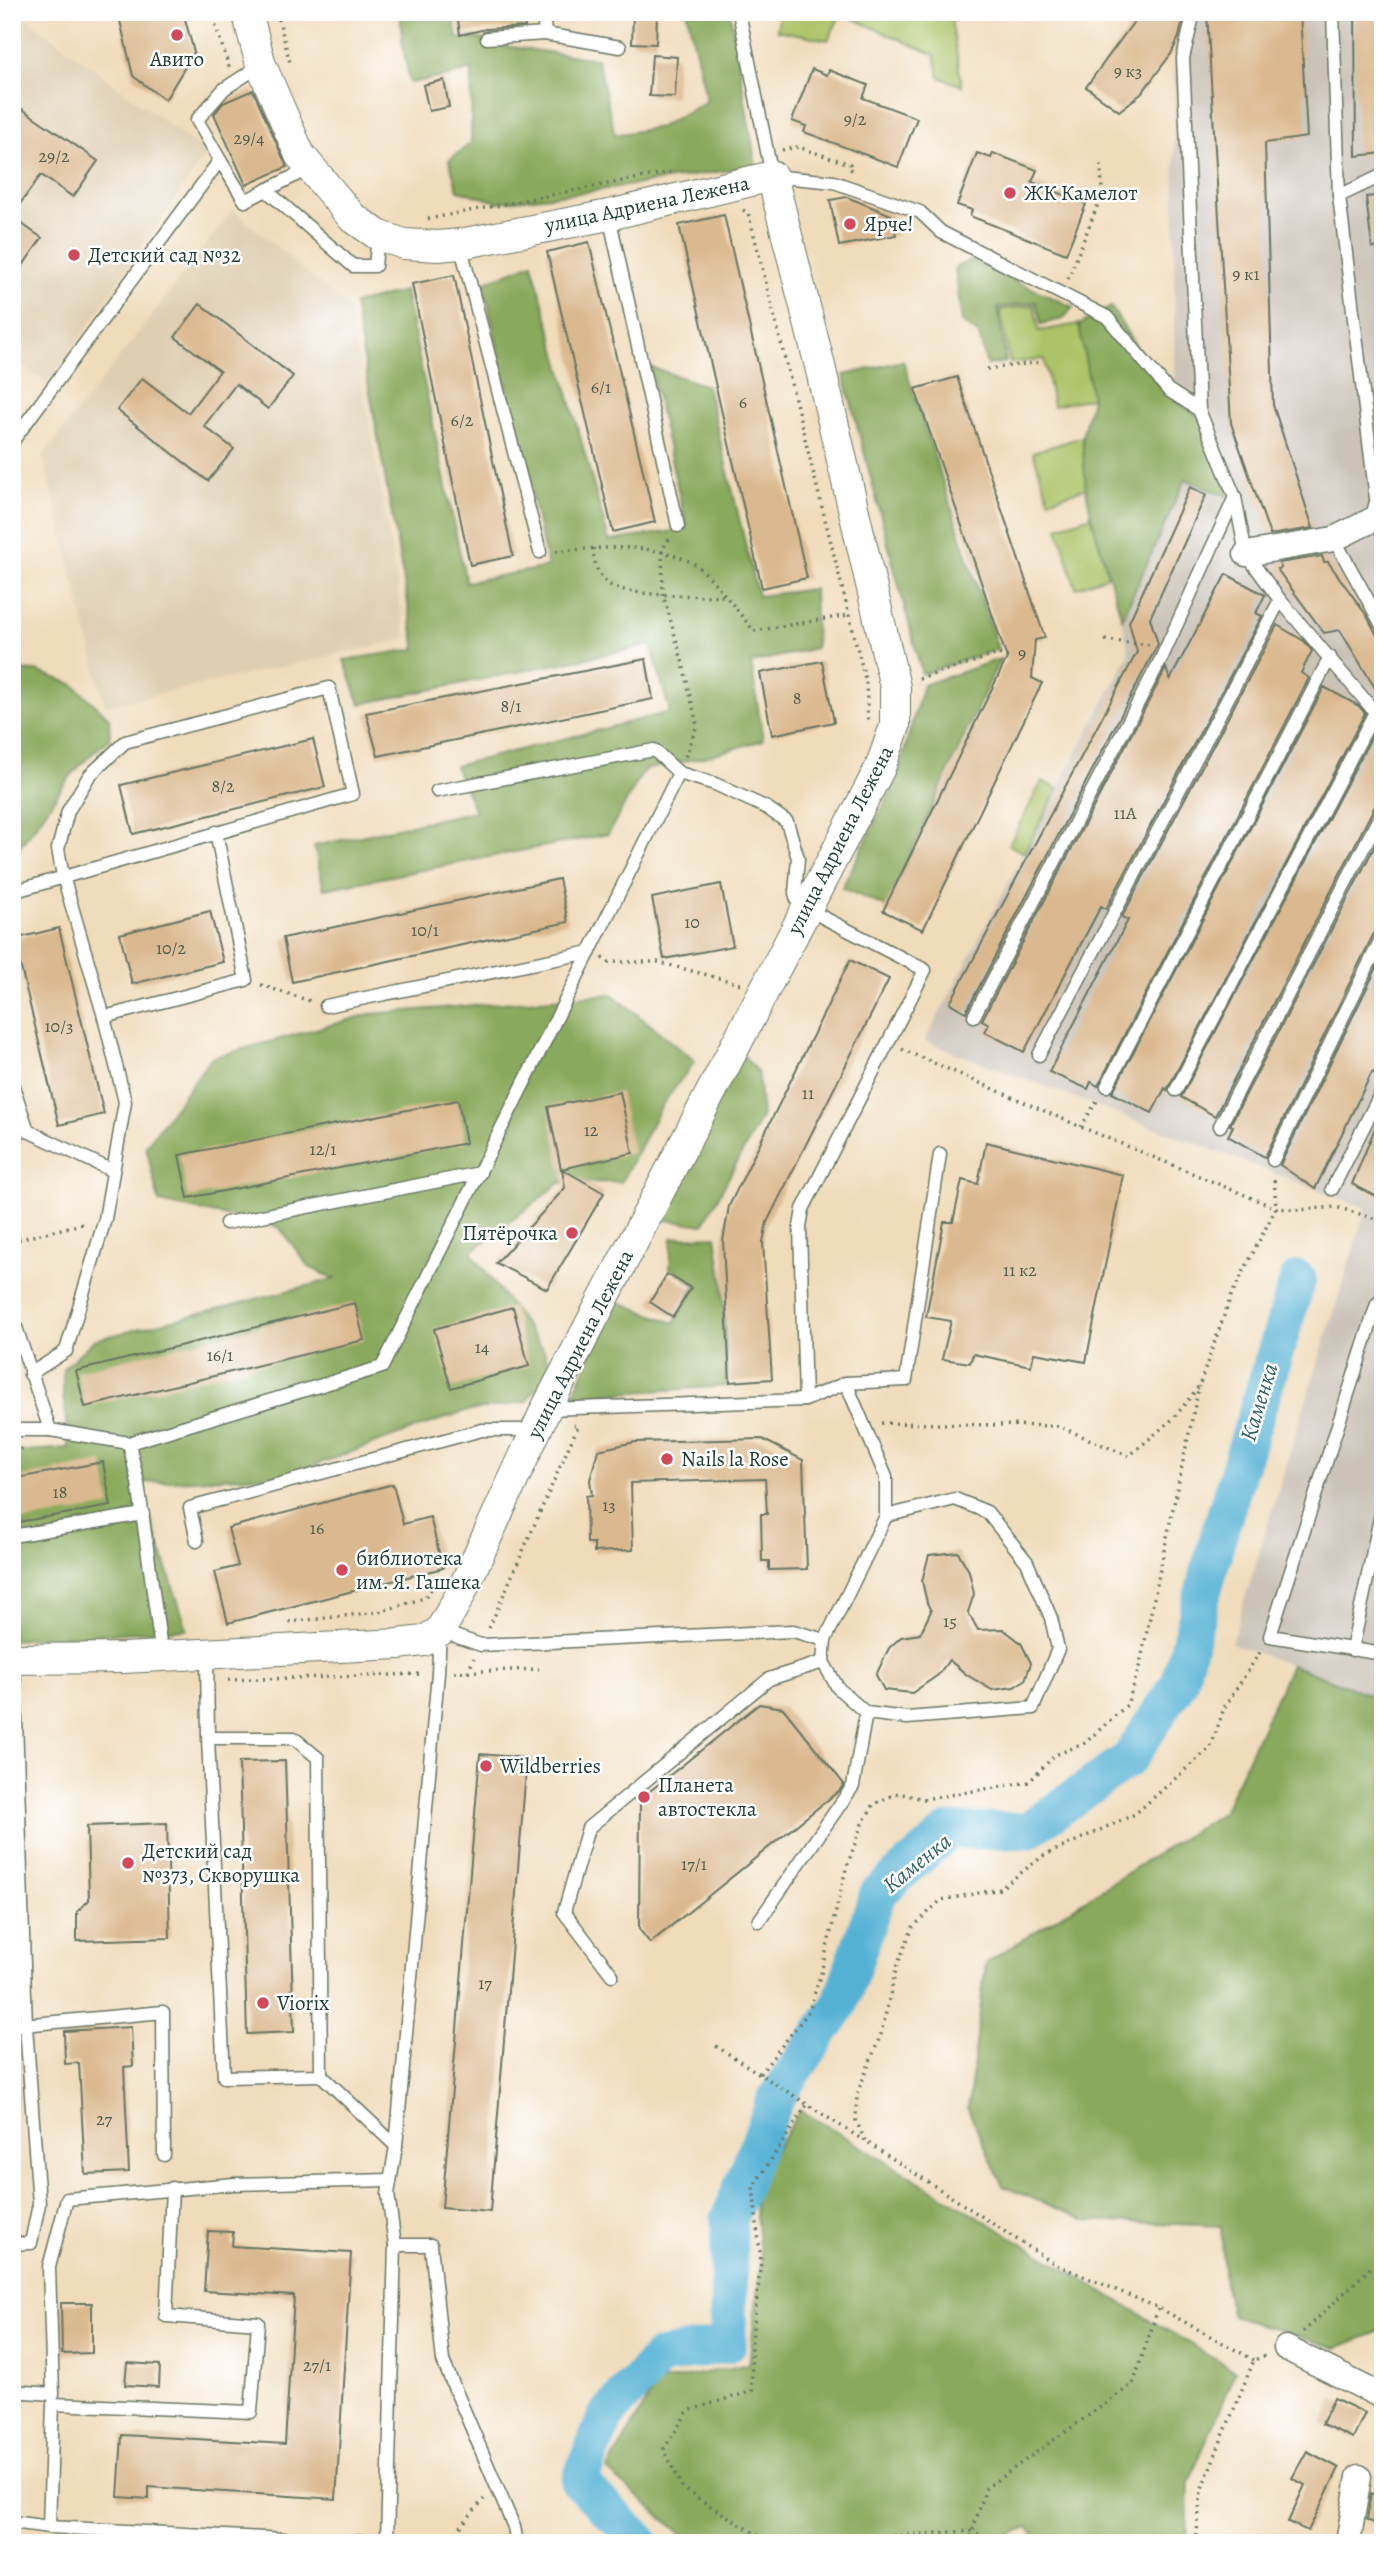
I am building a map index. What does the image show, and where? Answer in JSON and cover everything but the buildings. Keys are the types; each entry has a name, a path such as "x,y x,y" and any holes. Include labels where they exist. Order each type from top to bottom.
{"street":[{"name":"улица Адриена Лежена","path":"247,12 275,64 300,155 352,217 379,235 404,244 460,244 609,215 770,165 895,687 895,726 880,768 804,913 550,1421 440,1631"},
{"path":"1246,554 1334,539 1380,508"},
{"path":"13,1659 162,1656 398,1644 424,1641 440,1631"},
{"path":"1286,2348 1383,2397"},
{"path":"1348,2543 1359,2477"}],"lane":[{"path":"543,12 545,34"},
{"path":"739,12 770,165 834,182 920,212 941,232 1107,317 1168,390 1199,410"},
{"path":"1176,1090 1375,712 1280,600 1246,554 1235,497 1199,410 1183,58 1194,12"},
{"path":"1334,12 1339,196 1380,508"},
{"path":"487,38 545,34 620,47"},
{"path":"275,64 224,89 197,120 245,201 310,168"},
{"path":"12,442 220,160"},
{"path":"1339,196 1383,175"},
{"path":"266,190 353,266 375,266 379,235"},
{"path":"609,215 678,526"},
{"path":"460,244 540,552"},
{"path":"974,1016 1167,647 1235,497"},
{"path":"1334,539 1383,626"},
{"path":"1039,1055 1280,600"},
{"path":"1107,1086 1330,657"},
{"path":"12,892 63,876 353,793 329,688 125,742 89,776 68,811 58,849 63,876 104,1017 125,1102 105,1219 66,1351 30,1374"},
{"path":"437,791 654,750 679,773 725,789 767,808 787,822 798,858 794,893 804,913 925,970 803,1209 800,1227 804,1400"},
{"path":"12,1430 50,1430 129,1443 382,1367 679,773"},
{"path":"1220,1126 1383,810"},
{"path":"104,1017 246,980 216,832"},
{"path":"1273,1160 1383,935"},
{"path":"326,1006 590,952"},
{"path":"12,1083 28,1131 113,1171"},
{"path":"1332,1189 1383,1089"},
{"path":"197,1541 191,1508 482,1430 550,1421 804,1400 846,1383 906,1380 940,1154"},
{"path":"226,1223 480,1173"},
{"path":"1383,1299 1377,1304 1270,1636 1383,1654"},
{"path":"12,1315 50,1430"},
{"path":"846,1383 886,1477 886,1516 825,1640 823,1662 838,1688 866,1713 907,1717 1032,1708 1058,1649 1051,1618 1027,1562 987,1512 955,1499 886,1516"},
{"path":"129,1443 143,1514 162,1656"},
{"path":"1352,1650 1383,1504"},
{"path":"12,1536 143,1514"},
{"path":"12,2522 49,2527 387,2542 395,2245 388,2194 396,2146 439,1673 440,1631 481,1645 793,1631 825,1640"},
{"path":"207,1653 208,1738 224,2077 321,2075 396,2146"},
{"path":"12,2244 31,2242 39,2204 19,2026 13,1659"},
{"path":"612,1975 565,1912 589,1828 769,1679 823,1662"},
{"path":"759,1921 853,1786 866,1713"},
{"path":"208,1738 294,1738 318,1758 321,2075"},
{"path":"19,2026 163,2012 164,2155"},
{"path":"49,2527 53,2399 49,2267 67,2199 234,2184 389,2180"},
{"path":"12,2391 53,2399 251,2412 258,2323 166,2316 172,2188"},
{"path":"395,2245 431,2245 443,2361 514,2527 517,2543"}],"path":[{"path":"275,64 277,12"},
{"path":"770,165 798,146 850,164 849,169 861,174"},
{"path":"1063,294 1102,194 1101,164"},
{"path":"420,220 682,170"},
{"path":"740,208 748,214 866,683 868,731"},
{"path":"987,369 1042,362"},
{"path":"540,552 593,548 662,550 698,566 754,631 849,615"},
{"path":"593,548 595,568 608,585 638,593 724,596"},
{"path":"662,550 663,594 697,725 679,773"},
{"path":"1105,640 1167,647"},
{"path":"895,687 998,654 1011,658"},
{"path":"590,952 609,962 658,962 743,984 737,995"},
{"path":"246,980 326,1006"},
{"path":"886,1042 1081,1128 1276,1208 1298,1210 1336,1207 1383,1221"},
{"path":"1081,1128 1107,1086"},
{"path":"760,2074 809,2011 846,1869 862,1824 874,1804 898,1793 924,1799 1029,1782 1055,1755 1085,1743 1127,1704 1140,1664 1199,1387 1231,1296 1276,1208 1273,1160"},
{"path":"12,1241 105,1219"},
{"path":"862,1422 1058,1426 1129,1456 1174,1418 1199,1387"},
{"path":"488,1629 578,1426 550,1421"},
{"path":"12,1469 29,1429"},
{"path":"286,1623 379,1612 424,1598 440,1579"},
{"path":"865,2141 856,2120 857,2094 881,2034 898,1965 913,1927 941,1899 1000,1889 1043,1856 1135,1814 1211,1747 1224,1708 1270,1636"},
{"path":"468,1672 474,1658"},
{"path":"453,1672 539,1669"},
{"path":"716,2046 1055,2264 1159,2308 1254,2360"},
{"path":"771,2543 683,2489 664,2449 688,2411 752,2392 751,2347 761,2262 753,2187 807,2105"},
{"path":"1196,2543 1201,2490 1254,2360 1286,2348 1383,2256"},
{"path":"969,2543 986,2488 1133,2384 1159,2308"},
{"path":"447,2543 496,2485"},
{"path":"831,2543 864,2537 971,2531 998,2543"}],"shaded area":[{"path":"1175,12 1383,12 1383,1700 1231,1643 1366,1208 925,1041 1129,654 1122,619 1185,478 1229,496 1174,399"},
{"name":"Детский сад №32","path":"23,16 207,153 48,384 12,358 12,19"},
{"path":"233,210 350,309 406,639 105,706 43,456"}],"green space":[{"path":"400,12 453,12 457,38 477,38 504,46 597,59 615,135 660,127 707,101 687,12 730,12 756,166 587,192 497,202 458,190 449,160 471,143 472,69 410,83"},
{"path":"780,12 842,12 828,40 777,30"},
{"path":"847,12 950,12 962,86 939,77 935,55 845,15"},
{"path":"970,260 1073,307 1063,319 1041,324 1036,302 998,308 1006,362 987,365 979,335 962,322 955,268"},
{"path":"532,263 609,541 687,529 650,367 707,386 758,596 814,589 816,648 751,663 763,740 644,770 608,834 324,889 314,846 475,811 455,766 670,712 651,645 360,704 344,660 416,649 354,304 405,291 466,582 548,567 483,283"},
{"path":"1034,305 1039,331 1079,324 1092,398 1053,406 1044,359 1010,363 1000,310"},
{"path":"1111,307 1165,393 1203,420 1229,497 1185,479 1122,619 1091,516 1082,437 1092,398 1079,325"},
{"path":"903,361 998,649 922,674 844,375"},
{"path":"1082,437 1086,488 1049,500 1033,452"},
{"path":"1091,516 1108,576 1076,588 1058,527"},
{"path":"1000,659 886,907 842,888 895,783 923,685"},
{"path":"12,670 36,671 73,684 109,718 110,739 88,757 69,778 12,854"},
{"path":"1042,781 1058,789 1024,853 1009,845"},
{"path":"612,994 695,1061 662,1105 621,1182 560,1183 471,1252 545,1352 550,1370 526,1402 462,1412 290,1474 139,1483 187,1629 12,1640 12,1452 69,1448 63,1369 94,1340 335,1279 309,1267 279,1227 159,1202 146,1146 211,1058 370,1014"},
{"path":"742,1054 758,1073 762,1116 703,1225 657,1219"},
{"path":"716,1236 723,1284 727,1386 573,1396 614,1300 674,1323 696,1285 670,1268 672,1238"},
{"path":"1291,1665 1383,1700 1383,2330 1336,2348 1232,2316 1225,2287 1221,2226 1085,2220 1003,2186 968,2109 986,1963 1223,1812"},
{"path":"800,2110 1235,2371 1189,2482 1187,2543 1040,2543 1028,2527 988,2543 692,2543 607,2470 657,2383 749,2364 761,2262 753,2187"}],"waterway":[{"name":"Каменка","path":"642,2543 579,2482 606,2416 660,2357 728,2344 729,2219 776,2098 840,2004 878,1893 949,1831 1028,1830 1129,1759 1179,1682 1218,1537 1298,1279"}],"place":[{"name":"Авито","path":"177,35"},
{"name":"ЖК Камелот","path":"1010,193"},
{"name":"Ярче!","path":"850,224"},
{"name":"Детский сад №32","path":"74,255"},
{"name":"Пятёрочка","path":"572,1233"},
{"name":"Nails la Rose","path":"667,1459"},
{"name":"библиотека им. Я. Гашека","path":"342,1570"},
{"name":"Wildberries","path":"486,1766"},
{"name":"Планета автостекла","path":"644,1797"},
{"name":"Детский сад №373, Скворушка","path":"128,1863"},
{"name":"Viorix","path":"263,2003"}]}
